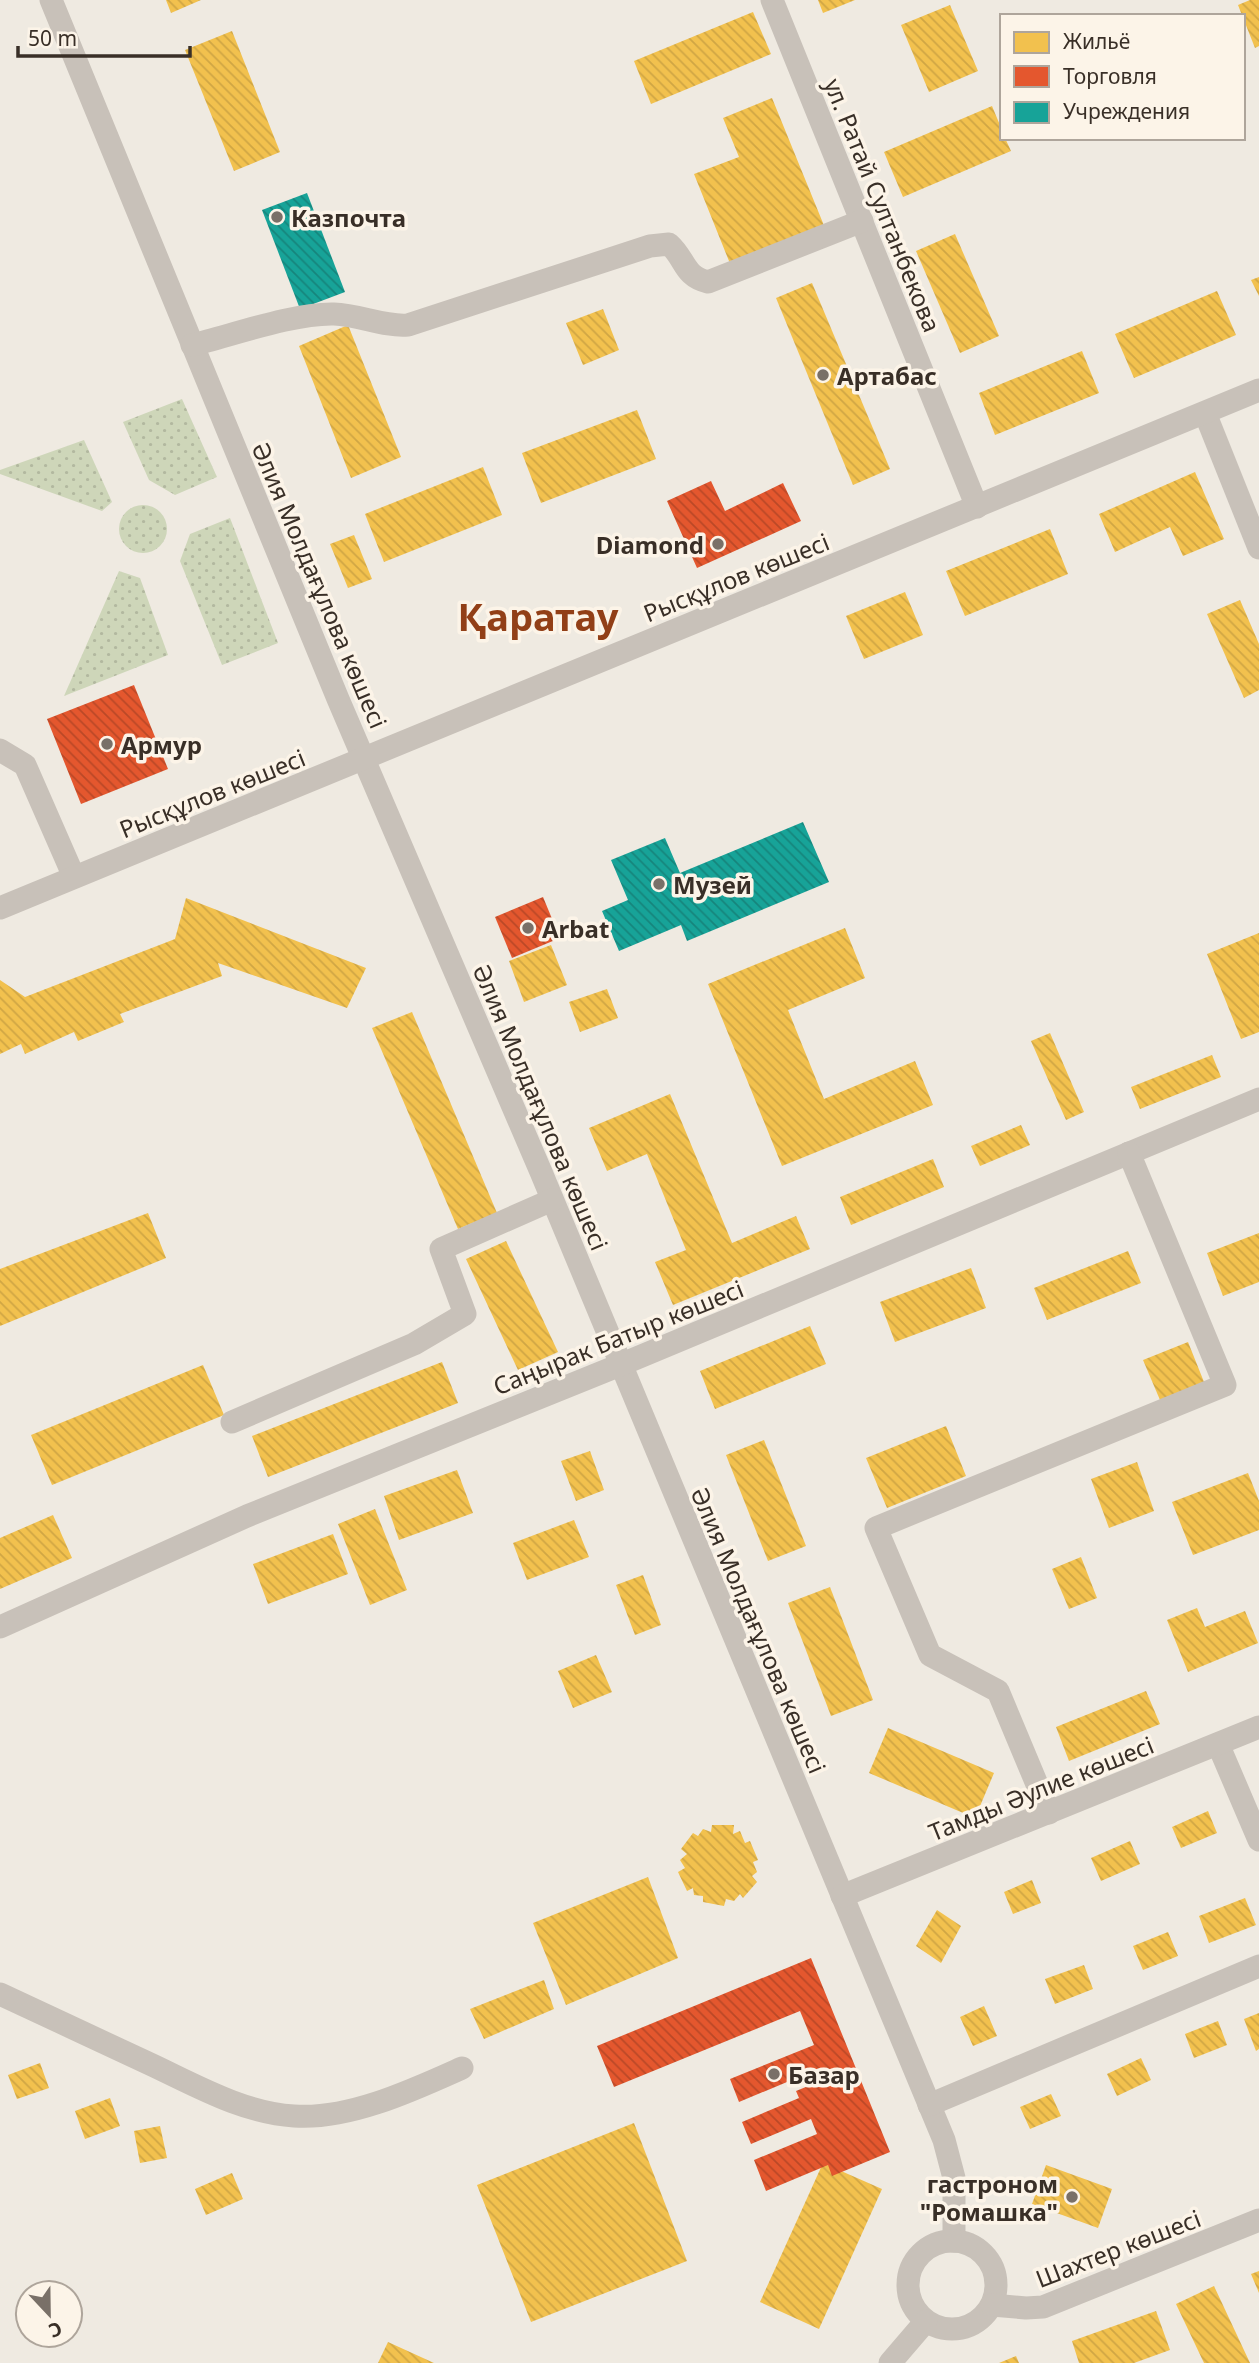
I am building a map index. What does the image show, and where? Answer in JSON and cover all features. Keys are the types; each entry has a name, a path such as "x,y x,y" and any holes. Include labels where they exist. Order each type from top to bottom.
{"street":[{"name":"Әлия Молдағұлова көшесі","path":"51,0 364,758 552,1200 929,2105 954,2178 954,2241"},
{"name":"ул. Ратай Султанбекова","path":"772,0 977,507"},
{"path":"192,345 309,315 359,317 395,326 408,325 650,246 670,244 679,253 688,273 698,280 708,282 862,221"},
{"name":"Рысқұлов көшесі","path":"0,908 1259,390"},
{"path":"1205,413 1259,548"},
{"path":"0,750 25,765 74,877"},
{"name":"Саңырак Батыр көшесі","path":"0,1627 247,1516 620,1365 1259,1099"},
{"path":"1049,1813 998,1691 930,1655 876,1528 1225,1385 1129,1153"},
{"path":"232,1422 414,1345 465,1314 440,1250 552,1200"},
{"name":"Тамды Әулие көшесі","path":"842,1896 1259,1727"},
{"path":"1218,1744 1259,1840"},
{"path":"929,2105 1259,1966"},
{"path":"0,1994 246,2107 294,2116 337,2113 416,2088 461,2068"},
{"name":"Шахтер көшесі","path":"992,2305 1043,2307 1259,2220"},
{"path":"954,2241 971,2245 985,2255 995,2270 997,2288 992,2305 975,2324 963,2329 937,2327 926,2321 915,2309 909,2294 909,2278 914,2263 924,2251 938,2243 954,2241"},
{"path":"890,2363 926,2321"}],"green space":[{"path":"182,399 217,477 175,495 149,480 123,422"},
{"path":"84,440 112,502 102,511 0,474 0,470"},
{"path":"143,505 152,506 160,512 166,520 166,538 160,546 152,552 143,553 134,552 126,546 120,538 119,529 120,520 126,512 134,506"},
{"path":"230,518 278,643 222,665 180,561 190,534"},
{"path":"119,571 140,578 168,655 64,696"}],"building: Жильё":[{"path":"166,0 201,0 171,13"},
{"path":"818,0 855,0 823,13"},
{"path":"1259,0 1259,46 1255,48 1245,23 1245,14 1242,14 1238,5"},
{"path":"950,5 978,71 929,92 901,25"},
{"path":"753,12 771,54 651,104 634,61"},
{"path":"232,31 280,152 234,171 185,50"},
{"path":"772,98 825,228 731,266 694,174 739,157 723,118"},
{"path":"992,106 1000,125 1000,140 1006,140 1011,151 903,197 884,152"},
{"path":"955,234 999,336 960,353 916,251"},
{"path":"1259,277 1259,296 1251,280"},
{"path":"812,283 890,469 853,485 776,298"},
{"path":"1217,291 1236,335 1134,378 1115,334"},
{"path":"603,309 619,350 583,365 566,323"},
{"path":"348,325 401,457 351,478 299,346"},
{"path":"1082,351 1099,393 995,435 979,393"},
{"path":"637,410 656,459 541,503 522,453"},
{"path":"483,467 502,515 384,562 365,514"},
{"path":"1195,472 1224,539 1183,556 1170,527 1115,552 1099,514"},
{"path":"1050,529 1068,574 965,616 946,571"},
{"path":"354,535 372,579 348,588 330,544"},
{"path":"905,592 923,635 864,659 846,616"},
{"path":"1240,600 1259,644 1259,690 1244,698 1207,614"},
{"path":"186,898 366,968 347,1008 218,963 222,976 120,1014 124,1022 78,1041 74,1032 25,1054 21,1044 0,1054 0,980 25,997 175,939"},
{"path":"845,928 865,978 788,1010 824,1099 915,1061 933,1105 782,1166 708,984"},
{"path":"1259,933 1259,1032 1241,1039 1207,954"},
{"path":"551,945 567,985 524,1002 509,961"},
{"path":"607,989 618,1018 580,1032 569,1002"},
{"path":"412,1012 497,1213 458,1229 372,1028"},
{"path":"1050,1033 1084,1112 1066,1120 1031,1041"},
{"path":"1212,1055 1221,1077 1140,1109 1131,1087"},
{"path":"670,1094 732,1243 796,1216 810,1249 673,1305 655,1262 686,1250 647,1154 607,1171 589,1128"},
{"path":"1021,1125 1030,1145 980,1166 971,1146"},
{"path":"933,1159 944,1187 851,1225 840,1197"},
{"path":"148,1213 166,1258 0,1326 0,1269"},
{"path":"1259,1233 1259,1282 1223,1296 1207,1253"},
{"path":"506,1241 558,1352 518,1370 466,1259"},
{"path":"1128,1251 1141,1283 1047,1320 1034,1288"},
{"path":"971,1268 986,1308 895,1342 880,1302"},
{"path":"810,1326 826,1364 715,1409 700,1371"},
{"path":"1188,1342 1204,1382 1160,1400 1143,1360"},
{"path":"442,1362 458,1403 268,1477 252,1436"},
{"path":"203,1365 224,1415 52,1485 31,1435"},
{"path":"946,1426 966,1476 887,1508 866,1458"},
{"path":"764,1440 806,1546 768,1561 726,1455"},
{"path":"590,1451 604,1490 576,1501 561,1461"},
{"path":"1137,1462 1154,1511 1109,1528 1091,1479"},
{"path":"457,1470 473,1513 399,1540 384,1496"},
{"path":"1248,1473 1259,1501 1259,1530 1193,1555 1172,1502"},
{"path":"375,1509 407,1590 370,1605 338,1524"},
{"path":"53,1515 72,1558 0,1589 0,1538"},
{"path":"574,1520 589,1557 527,1580 513,1543"},
{"path":"333,1534 348,1574 268,1604 253,1564"},
{"path":"1081,1557 1097,1598 1069,1609 1052,1569"},
{"path":"643,1575 661,1625 635,1635 616,1585"},
{"path":"830,1587 873,1700 831,1716 788,1603"},
{"path":"1197,1608 1205,1627 1245,1611 1258,1643 1188,1672 1167,1620"},
{"path":"596,1655 612,1692 573,1708 558,1671"},
{"path":"1146,1691 1160,1724 1069,1761 1056,1727"},
{"path":"888,1728 994,1773 975,1818 869,1773"},
{"path":"1208,1811 1217,1833 1181,1848 1172,1827"},
{"path":"712,1825 734,1825 733,1834 740,1831 745,1843 750,1841 758,1860 753,1862 757,1872 752,1876 757,1882 743,1898 740,1894 734,1901 726,1899 724,1906 703,1902 703,1896 694,1895 693,1888 687,1891 678,1872 685,1868 680,1860 687,1854 681,1849 693,1833 698,1836 703,1829 711,1832"},
{"path":"1130,1841 1140,1864 1101,1881 1091,1858"},
{"path":"648,1877 678,1958 566,2005 533,1923"},
{"path":"1032,1880 1041,1903 1013,1914 1004,1892"},
{"path":"1245,1898 1256,1925 1209,1943 1199,1916"},
{"path":"937,1910 961,1926 941,1963 916,1946"},
{"path":"1168,1932 1178,1956 1143,1970 1133,1946"},
{"path":"1084,1965 1093,1989 1055,2004 1045,1979"},
{"path":"544,1980 554,2009 484,2039 470,2009"},
{"path":"984,2006 997,2036 973,2046 960,2017"},
{"path":"1259,2013 1259,2049 1256,2051 1244,2019"},
{"path":"1218,2021 1227,2045 1194,2058 1185,2034"},
{"path":"1141,2058 1151,2080 1117,2096 1107,2074"},
{"path":"40,2063 49,2088 17,2099 8,2075"},
{"path":"1051,2094 1061,2116 1030,2129 1020,2107"},
{"path":"110,2098 120,2126 85,2139 75,2111"},
{"path":"634,2123 687,2261 531,2322 477,2185"},
{"path":"160,2126 167,2158 140,2163 134,2131"},
{"path":"823,2163 882,2189 819,2329 760,2302"},
{"name":"гастроном \"Ромашка\"","path":"1046,2165 1112,2189 1098,2228 1032,2204"},
{"path":"232,2173 243,2199 206,2215 195,2189"},
{"path":"1259,2271 1259,2293 1251,2274"},
{"path":"1214,2286 1250,2363 1204,2363 1176,2304"},
{"path":"1156,2311 1170,2350 1134,2363 1079,2363 1072,2341"},
{"path":"388,2342 434,2363 378,2363"},
{"path":"1016,2356 1019,2363 999,2363"}],"building: Торговля":[{"name":"Diamond","path":"711,481 725,511 783,483 801,521 697,568 667,501"},
{"name":"Армур","path":"134,685 168,769 81,804 47,719"},
{"name":"Arbat","path":"543,897 560,938 512,958 495,917"},
{"name":"Базар","path":"811,1958 890,2152 832,2176 828,2165 766,2191 754,2160 817,2134 811,2119 751,2144 742,2122 799,2098 796,2091 823,2080 818,2069 739,2102 730,2079 814,2045 800,2011 614,2087 597,2046"}],"building: Учреждения":[{"path":"307,193 345,292 300,309 262,210"},
{"path":"803,822 829,882 687,941 681,925 619,951 602,911 628,900 611,860 665,838 680,873"}],"place":[{"name":"Казпочта","path":"277,217"},
{"name":"Артабас","path":"823,375"},
{"name":"Diamond","path":"718,544"},
{"name":"Армур","path":"107,744"},
{"name":"Музей","path":"659,884"},
{"name":"Arbat","path":"528,928"},
{"name":"Базар","path":"774,2074"},
{"name":"гастроном \"Ромашка\"","path":"1072,2197"}],"district":[{"name":"Қаратау","path":"538,616"}]}
